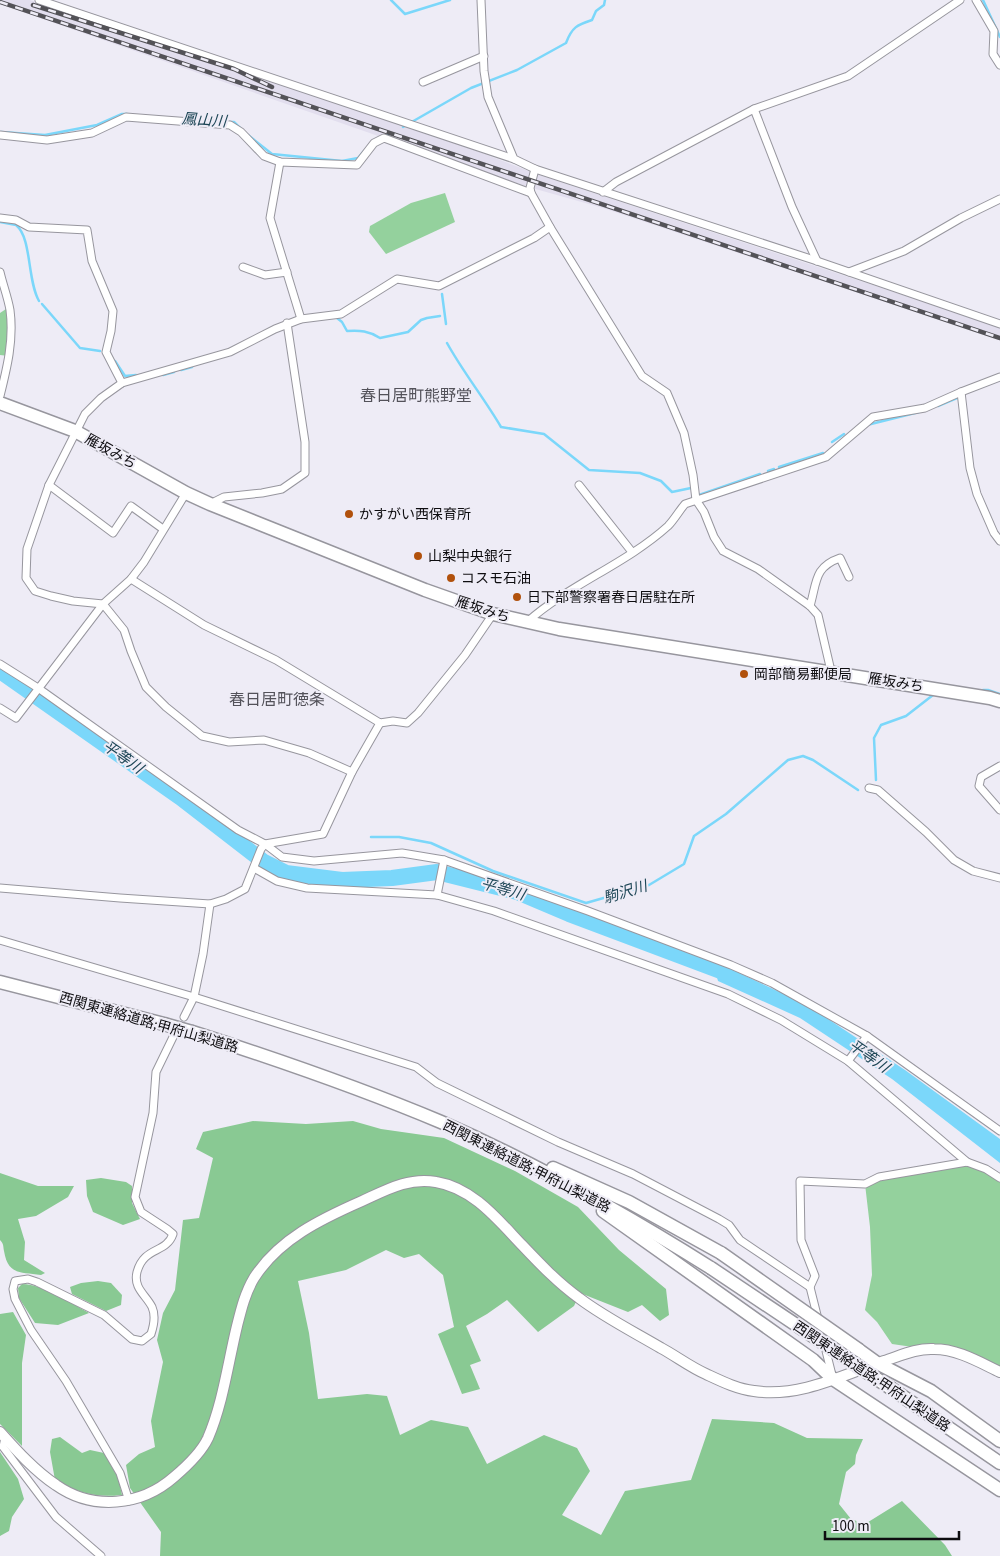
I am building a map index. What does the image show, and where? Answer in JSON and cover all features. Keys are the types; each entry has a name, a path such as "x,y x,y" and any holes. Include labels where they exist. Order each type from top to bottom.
{"highway":[{"name":"雁坂みち","path":"0,403 75,431 186,493 210,504 426,590 492,614 559,629 831,671 1000,701"},
{"name":"西関東連絡道路;甲府山梨道路","path":"4,982 164,1024 288,1063 354,1087 442,1123 513,1156 615,1210 712,1268 1000,1463"},
{"path":"442,1123 511,1149 629,1202 721,1254 877,1364 931,1391 1000,1441"},
{"path":"562,1181 703,1283 814,1360 833,1379 1000,1490"}],"street":[{"path":"39,0 514,159 535,169 603,192 817,261 1000,324"},
{"path":"481,0 488,97 514,159"},
{"path":"603,192 616,182 754,109 848,76 960,0"},
{"path":"976,0 994,31 993,54 1000,64"},
{"path":"423,82 484,56"},
{"path":"754,109 792,207 817,261"},
{"path":"0,135 47,140 92,133 126,117 230,125 241,132 264,156 280,162 356,165 374,143 384,138 530,190"},
{"path":"280,162 270,218 301,319"},
{"path":"535,169 530,190 550,227 642,376 667,393 684,433 696,500 704,512 714,537 723,551 758,569 810,606 818,615 831,671"},
{"path":"848,272 904,251 961,218 1000,199"},
{"path":"0,218 16,220 29,226 87,230 92,261 113,311 106,352 122,383"},
{"path":"352,772 310,753 264,740 229,742 202,736 166,707 146,687 124,630 103,604 73,601 35,591 26,578 27,549 49,485 85,414 101,398 122,383 230,352 287,323 301,319 341,314 397,279 439,286 534,238 550,227"},
{"path":"242,267 265,275 287,272"},
{"path":"0,272 10,310 11,338 9,360 0,396"},
{"path":"210,504 224,497 282,489 305,473 306,442 287,323"},
{"path":"526,622 579,585 647,543 670,524 685,504 826,457 873,418 925,408 1000,377"},
{"path":"961,392 970,468 977,494 997,531 1000,541"},
{"path":"49,485 113,533 131,506 163,529"},
{"path":"579,485 632,552"},
{"path":"0,708 16,718 103,604 131,578 144,562 186,493"},
{"path":"810,606 819,571 827,562 840,558 849,577"},
{"path":"131,578 204,624 276,660 380,723 394,721 407,723 418,713 465,655 492,614"},
{"path":"0,664 38,688 238,830 282,857 314,861 402,854 444,860 588,911 731,965 772,983 867,1036 1000,1131"},
{"path":"264,847 323,834 352,772 380,723"},
{"path":"1000,766 981,777 979,786 1000,810"},
{"path":"869,788 878,790 926,832 954,860 973,871 1000,878"},
{"path":"0,888 210,904 226,899 245,889 264,847"},
{"path":"437,895 444,860"},
{"path":"254,868 277,881 307,888 437,895 494,911 728,994 781,1020 848,1061 967,1162 986,1169 1000,1178"},
{"path":"184,1017 194,997 203,954 210,904"},
{"path":"0,940 194,997 416,1067 436,1083 558,1142 633,1174 728,1225 740,1240 810,1287"},
{"path":"129,1501 120,1473 66,1381 31,1330 13,1289 15,1281 28,1279 104,1315 132,1339 142,1341 151,1334 154,1317 152,1307 139,1290 136,1281 137,1272 145,1256 167,1244 173,1234 141,1212 135,1197 153,1114 156,1072 174,1035"},
{"path":"848,1061 867,1036"},
{"path":"833,1379 810,1287 815,1276 801,1240 800,1181 864,1184 879,1177 967,1162"},
{"path":"3,1435 38,1471 57,1486 75,1496 106,1503 129,1501 164,1486 189,1464 207,1441 218,1410 242,1303 253,1280 266,1262 281,1246 315,1224 363,1200 414,1181 437,1182 465,1193 484,1207 578,1298 702,1372 739,1387 756,1392 780,1392 816,1386 920,1349 938,1348 961,1354 1000,1372"},
{"path":"3,1435 4,1447 50,1509 101,1556"}],"shaded area":[{"path":"0,0 30,0 247,69 412,126 539,175 1000,327 1000,340 603,208 532,188 384,138 0,4"}],"green space":[{"path":"445,193 455,222 386,254 369,232 370,226 411,203"},
{"path":"9,307 9,356 0,355 0,313"},
{"path":"253,1121 306,1124 353,1121 381,1129 444,1138 515,1171 578,1207 619,1250 666,1289 669,1315 660,1321 642,1305 628,1312 580,1293 574,1306 538,1332 507,1300 466,1326 481,1361 470,1365 480,1389 462,1394 438,1334 454,1327 443,1275 419,1254 404,1258 386,1250 346,1270 298,1281 309,1333 318,1399 367,1394 387,1396 400,1435 431,1420 468,1427 487,1464 544,1435 577,1448 590,1471 562,1515 601,1535 625,1491 691,1480 712,1419 774,1423 807,1438 863,1439 856,1455 855,1464 846,1472 839,1504 851,1519 865,1524 902,1501 945,1545 952,1556 160,1556 161,1532 130,1488 126,1465 139,1454 155,1447 151,1421 163,1362 157,1340 163,1313 175,1290 183,1220 199,1218 213,1158 196,1149 203,1132"},
{"path":"967,1162 1000,1178 1000,1372 961,1354 892,1344 877,1322 865,1310 872,1275 870,1227 865,1184 879,1177"},
{"path":"0,1173 38,1186 74,1186 68,1197 36,1216 18,1219 25,1242 24,1260 45,1273 41,1275 16,1271 6,1259 3,1244 0,1240"},
{"path":"101,1178 126,1182 132,1186 132,1203 140,1219 123,1225 93,1212 87,1196 86,1180"},
{"path":"98,1281 111,1283 122,1295 121,1305 106,1311 72,1294 70,1287 81,1283"},
{"path":"22,1284 39,1287 89,1313 58,1325 35,1323 19,1298 18,1288"},
{"path":"13,1312 26,1335 22,1363 22,1446 0,1424 0,1314"},
{"path":"60,1437 82,1453 90,1450 104,1453 117,1472 122,1495 103,1496 87,1494 55,1480 50,1452 52,1439"},
{"path":"0,1452 18,1479 24,1499 12,1517 9,1531 0,1536"}],"water":[{"path":"712,960 807,1005 905,1070 1000,1139 1000,1163 892,1079 800,1018 718,981"}],"waterway":[{"name":"鳳山川","path":"391,0 405,14 450,0"},
{"name":"鳳山川","path":"403,127 471,88 517,70 566,43 570,33 576,27 592,20 596,11 604,5 605,0"},
{"name":"鳳山川","path":"983,0 1000,37"},
{"name":"鳳山川","path":"1,132 45,135 97,125 122,114 127,114"},
{"name":"鳳山川","path":"230,122 234,122 240,128"},
{"name":"鳳山川","path":"384,137 390,134"},
{"name":"鳳山川","path":"248,135 272,154 342,161 358,158 364,151"},
{"path":"0,222 16,225 25,239 35,292 39,301"},
{"path":"442,294 446,324"},
{"path":"42,304 80,348 100,351"},
{"path":"337,318 342,322 347,331 364,332 380,338 408,332 421,320 440,316"},
{"path":"447,343 501,427 544,434 589,470 640,473 661,481 672,492 691,488"},
{"path":"115,361 125,376 136,375"},
{"path":"181,370 192,367"},
{"path":"163,375 174,372"},
{"path":"938,406 957,398"},
{"path":"867,425 919,412"},
{"path":"832,442 844,434"},
{"path":"779,467 823,453"},
{"path":"768,471 774,469"},
{"path":"699,495 760,474"},
{"name":"平等川","path":"0,671 181,798 264,862 286,873 342,880 392,878 437,872 517,892 569,914 734,976"},
{"name":"駒沢川","path":"983,690 1000,694"},
{"name":"駒沢川","path":"876,780 874,738 881,725 906,716 933,695"},
{"name":"駒沢川","path":"371,837 399,837 431,843 493,871 586,903 649,885 684,864 694,836 726,814 788,760 803,756 813,760 858,790"}],"railway":[{"path":"0,2 1000,338"},
{"path":"33,5 234,69 272,87"}],"place":[{"name":"かすがい西保育所","path":"349,514"},
{"name":"山梨中央銀行","path":"418,556"},
{"name":"コスモ石油","path":"451,578"},
{"name":"日下部警察署春日居駐在所","path":"517,597"},
{"name":"岡部簡易郵便局","path":"744,674"}],"district":[{"name":"春日居町熊野堂","path":"416,395"},
{"name":"春日居町徳条","path":"277,699"}]}
